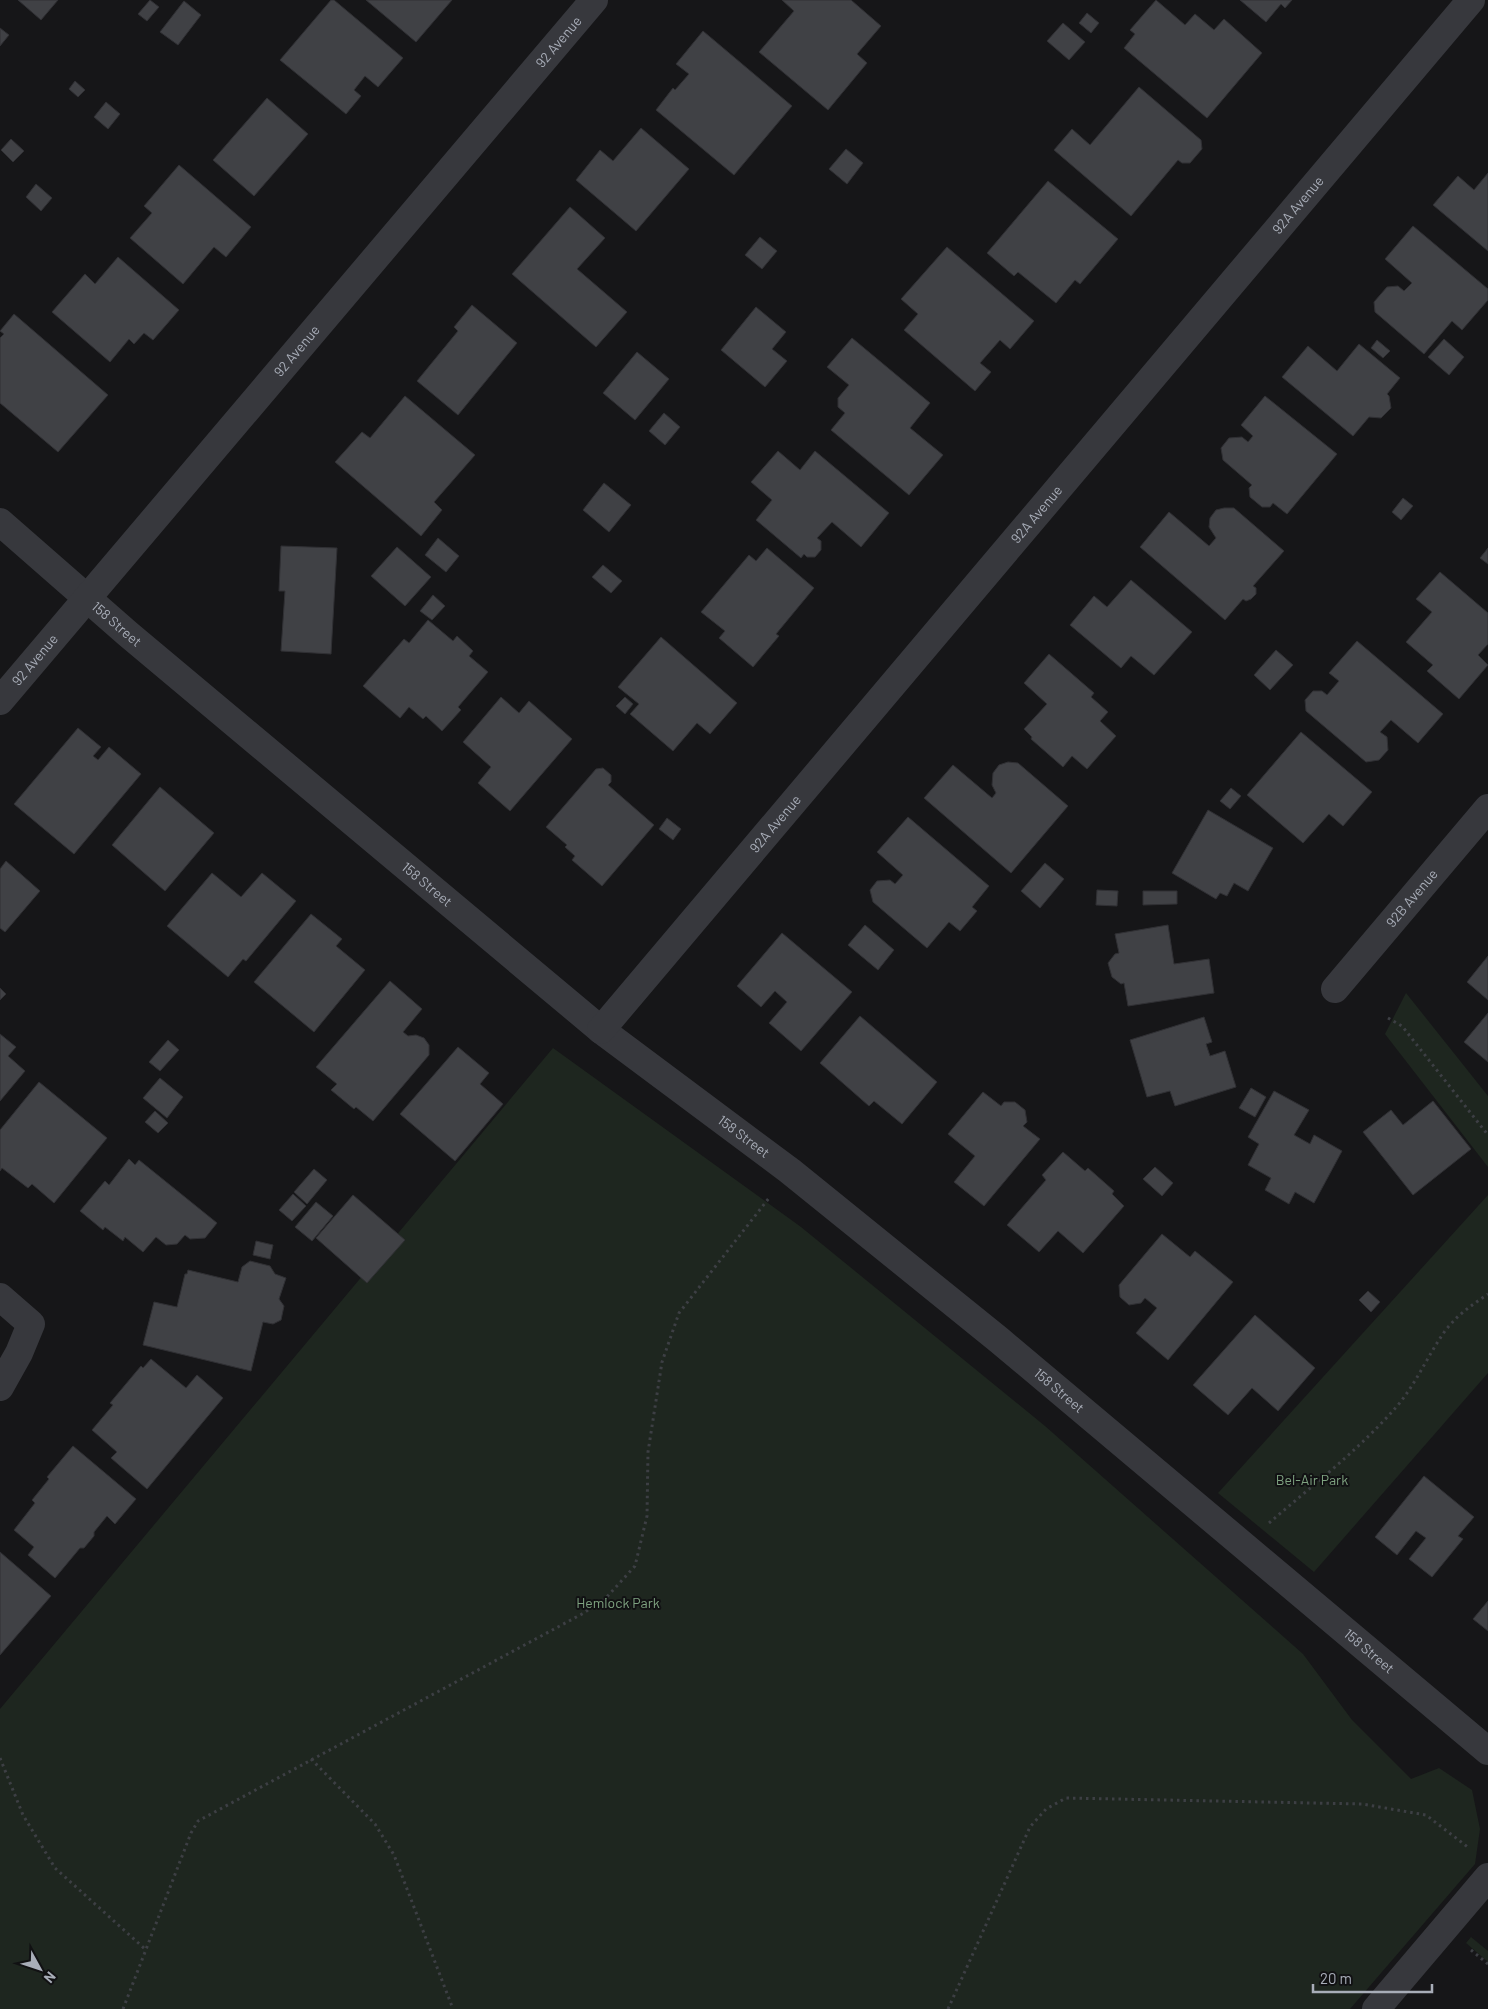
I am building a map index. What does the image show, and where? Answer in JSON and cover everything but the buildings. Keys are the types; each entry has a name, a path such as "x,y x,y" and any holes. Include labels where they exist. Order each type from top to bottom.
{"street":[{"name":"92 Avenue","path":"0,702 594,0"},
{"name":"92A Avenue","path":"601,1030 1471,0"},
{"name":"158 Street","path":"0,522 145,648 601,1030 790,1171 999,1340 1488,1751"},
{"name":"92B Avenue","path":"1335,989 1488,808"},
{"path":"0,1297 31,1324 19,1353 0,1387"},
{"path":"1376,2009 1488,1877"}],"path":[{"path":"1388,1018 1402,1026 1488,1135"},
{"path":"123,2009 191,1833 198,1821 582,1614 606,1599 635,1566 647,1516 648,1452 662,1362 679,1313 771,1195"},
{"path":"1264,1527 1349,1454 1386,1418 1411,1387 1445,1332 1470,1305 1488,1294"},
{"path":"0,1758 23,1815 54,1868 145,1949"},
{"path":"311,1759 375,1824 394,1855 453,2009"},
{"path":"948,2009 1030,1827 1046,1809 1066,1798 1362,1804 1426,1815 1470,1848"},
{"path":"1466,1946 1488,1964"}],"green space":[{"path":"1406,993 1488,1096 1488,1167 1385,1034"},
{"name":"Hemlock Park","path":"553,1048 801,1227 1045,1426 1303,1654 1352,1720 1411,1779 1439,1768 1472,1790 1480,1829 1475,1864 1350,2009 0,2009 0,1709"},
{"name":"Bel-Air Park","path":"1488,1195 1488,1373 1314,1572 1218,1493"},
{"path":"1471,1937 1488,1951 1488,1962 1466,1943"}]}
